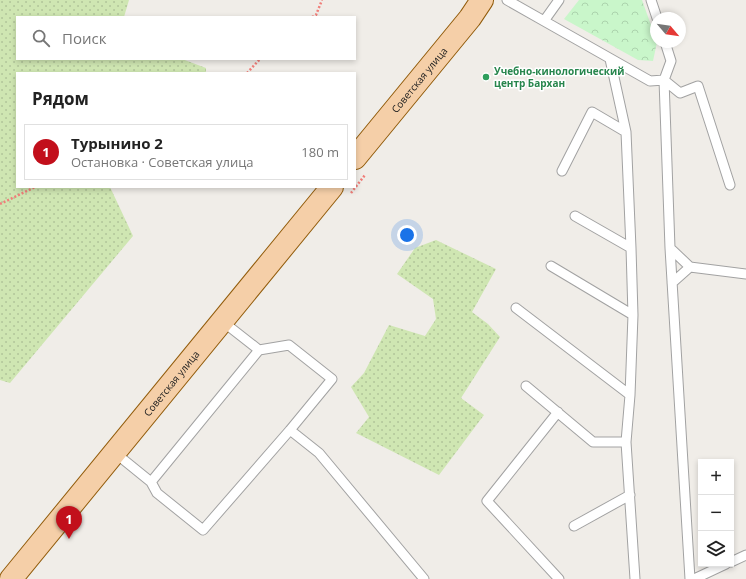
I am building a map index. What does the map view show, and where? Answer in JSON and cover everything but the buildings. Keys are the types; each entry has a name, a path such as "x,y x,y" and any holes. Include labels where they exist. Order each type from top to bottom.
{"main road":[{"name":"Советская улица","path":"356,157 470,18 482,0"},
{"name":"Советская улица","path":"11,579 331,188"}],"lane":[{"path":"507,0 650,81 664,80 680,93 698,86 730,185"},
{"path":"544,21 559,0"},
{"path":"651,0 655,12"},
{"path":"667,48 671,61 664,80 670,248 690,579"},
{"path":"610,59 626,132 633,315 630,395 626,442 635,579"},
{"path":"562,172 592,112 626,132"},
{"path":"575,216 631,248"},
{"path":"670,248 690,266 746,274"},
{"path":"552,266 633,315"},
{"path":"672,283 690,266"},
{"path":"516,308 630,395"},
{"path":"222,321 259,350"},
{"path":"114,452 151,482 157,493 203,530 332,379 289,345 259,350 151,482"},
{"path":"526,386 593,442 626,442"},
{"path":"558,412 487,500 559,579"},
{"path":"290,430 319,453 424,579"},
{"path":"574,526 630,495"},
{"path":"734,561 746,555"},
{"path":"694,579 720,567"}],"path":[{"path":"314,16 316,15 322,0"},
{"path":"248,72 259,60"},
{"path":"0,204 34,188"}],"green space":[{"path":"0,0 129,0 124,16 16,16 16,60 185,60 206,68 206,72 16,72 16,188 110,188 133,236 10,383 0,380"},
{"path":"579,0 642,0 650,22 650,48 656,48 653,61 638,60 564,19"},
{"path":"436,240 496,269 472,312 488,324 500,337 461,398 484,415 439,475 356,433 369,417 351,387 364,373 389,325 425,336 436,319 433,299 397,274 415,248"}],"place":[{"name":"Учебно-кинологический центр Бархан","path":"486,77"},
{"name":"Турынино 2","path":"69,539"}]}
